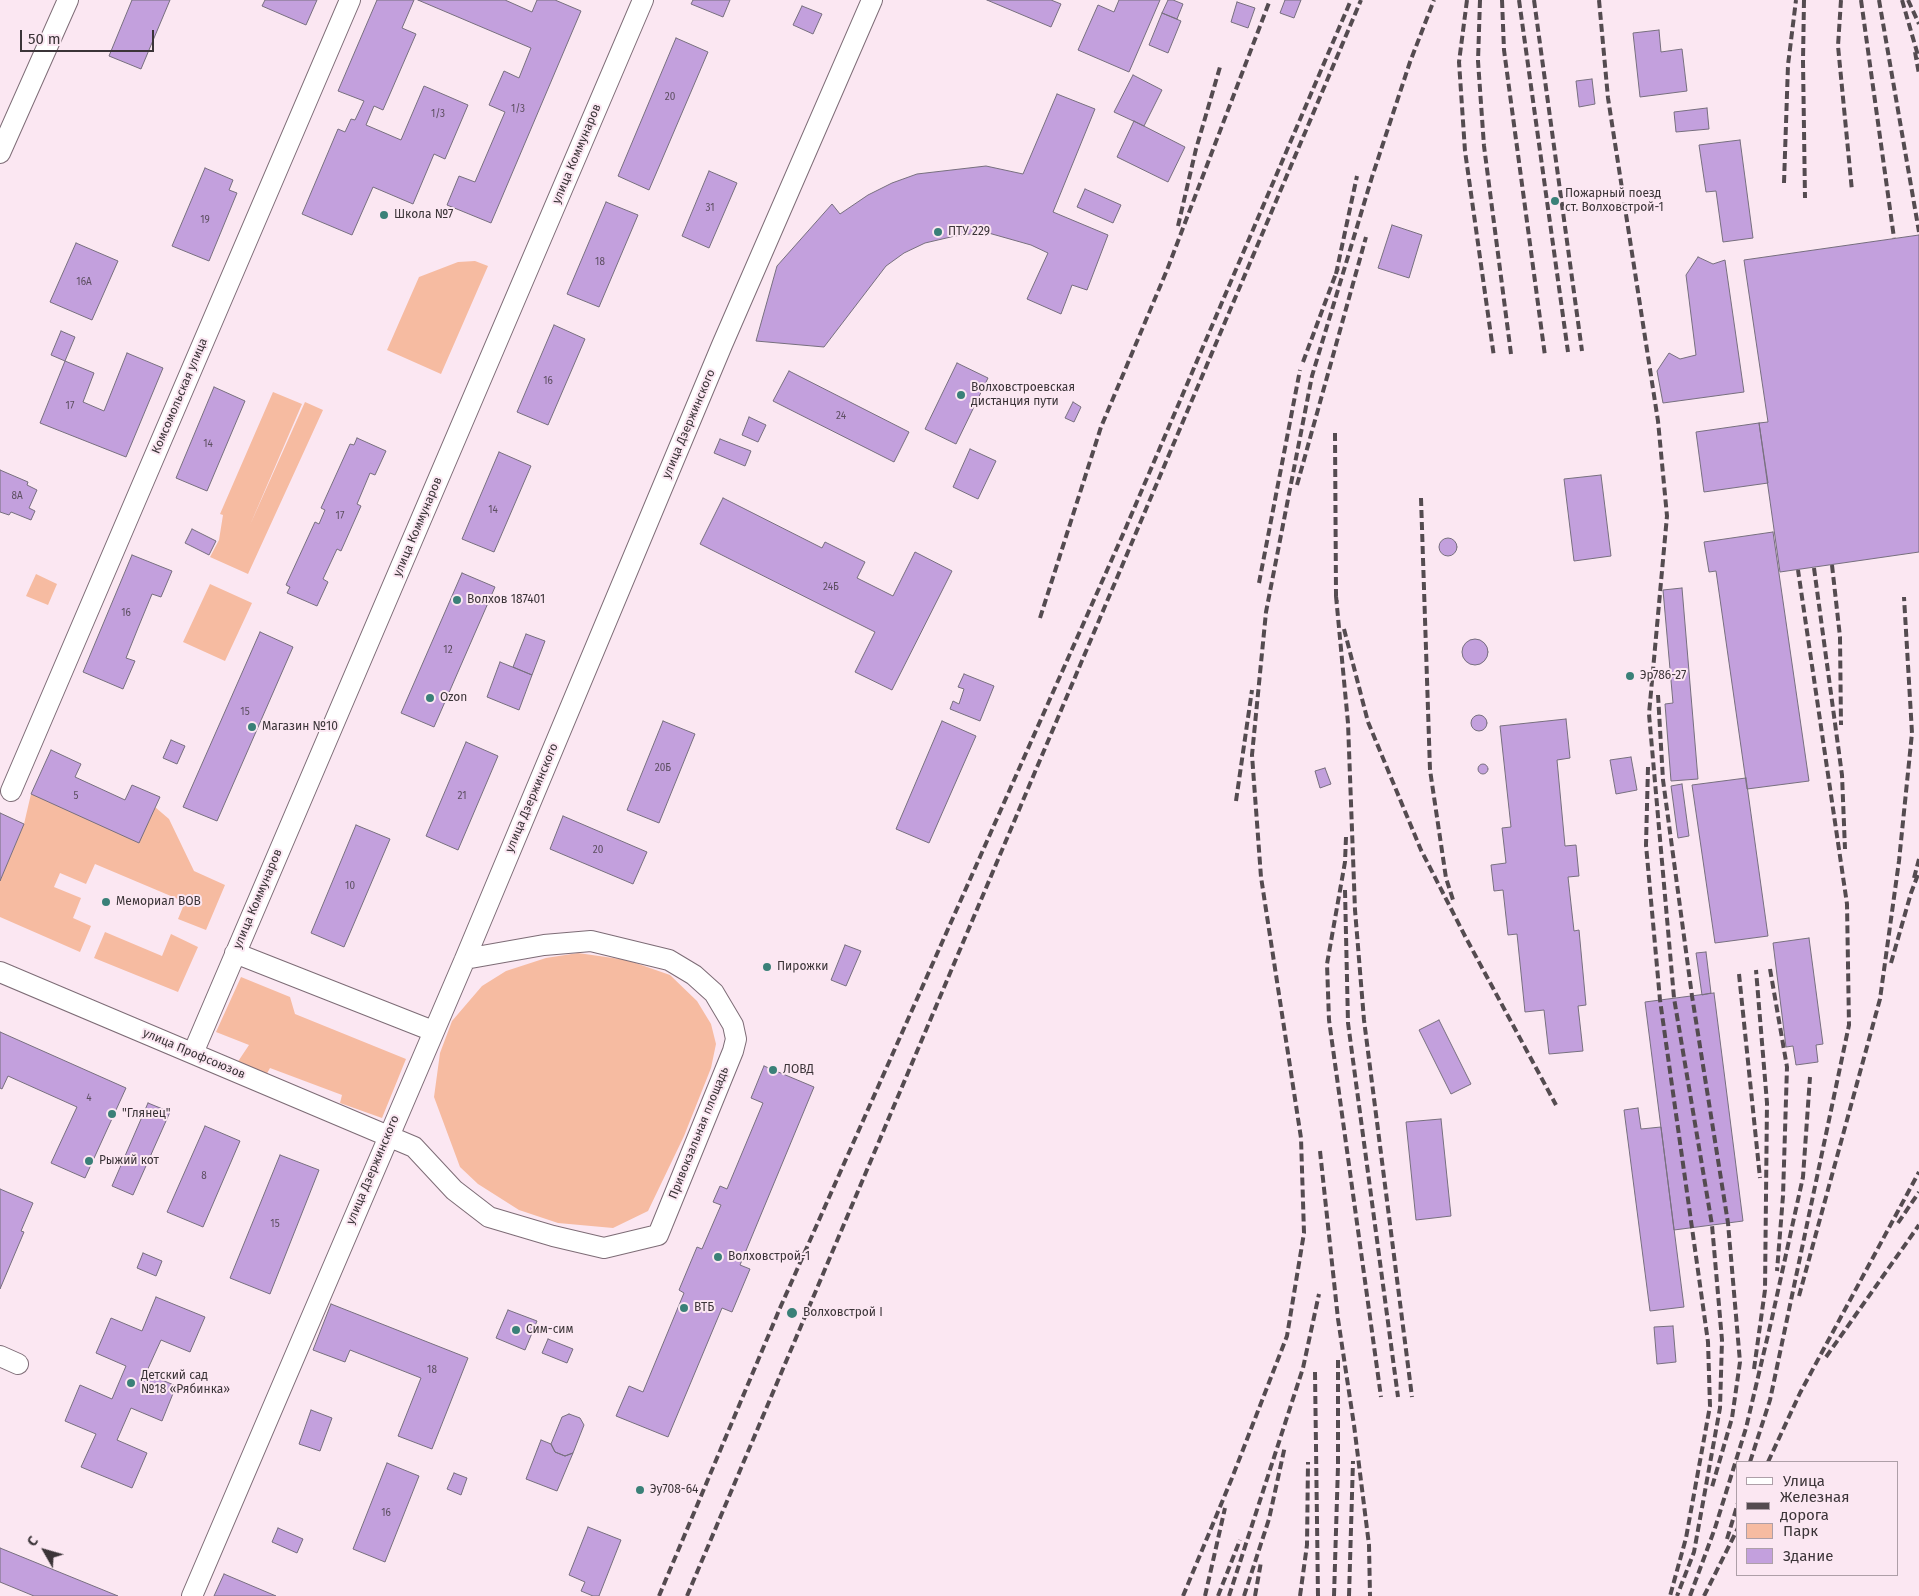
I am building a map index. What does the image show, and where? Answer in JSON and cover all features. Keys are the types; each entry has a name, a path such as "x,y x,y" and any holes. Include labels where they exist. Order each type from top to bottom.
{"street":[{"path":"1,150 68,0"},
{"name":"Комсомольская улица","path":"10,791 350,0"},
{"name":"улица Коммунаров","path":"193,1053 643,0"},
{"name":"улица Дзержинского","path":"192,1596 465,959 718,354 872,0"},
{"name":"Привокзальная площадь","path":"388,1136 414,1147 454,1190 489,1217 553,1236 604,1248 658,1235 733,1051 736,1039 733,1025 714,993 694,975 669,960 591,941 544,945 465,959"},
{"path":"235,953 433,1031"},
{"name":"улица Профсоюзов","path":"0,972 388,1136"}],"green space":[{"path":"475,261 488,266 441,374 387,350 419,277 458,262"},
{"path":"273,392 302,404 250,525 305,402 323,410 248,574 210,557 219,540 223,515 220,514"},
{"path":"36,574 57,584 48,605 26,596"},
{"path":"210,584 252,603 225,661 183,642"},
{"path":"31,794 155,807 169,819 194,871 225,885 206,930 178,919 185,902 95,864 86,884 60,873 54,887 81,898 73,918 91,926 80,952 0,917 0,881 24,824"},
{"path":"105,932 162,956 171,934 198,947 178,992 94,958"},
{"path":"578,953 627,960 670,975 697,1001 711,1024 716,1044 711,1068 684,1136 648,1211 613,1228 558,1223 519,1210 478,1184 460,1167 434,1097 440,1053 452,1021 482,986 506,971 546,958"},
{"path":"241,977 290,997 295,1014 406,1059 382,1118 340,1103 342,1095 270,1068 265,1077 237,1063 249,1045 216,1032"}],"building":[{"path":"132,0 170,0 141,69 109,56"},
{"path":"265,0 317,0 306,25 262,6"},
{"path":"377,0 414,0 402,28 416,34 383,110 374,106 366,125 401,140 424,86 468,105 445,159 434,154 413,204 373,187 352,235 302,214 338,129 345,132 351,119 355,120 364,101 338,91"},
{"path":"418,0 505,0 532,12 537,0 555,0 581,11 491,223 447,205 459,176 475,182 505,112 489,105 504,71 519,78 531,48"},
{"path":"693,0 730,0 723,17 691,4"},
{"path":"987,0 1051,0 1061,4 1051,27"},
{"path":"1119,0 1160,0 1129,72 1078,50 1098,5 1114,12"},
{"path":"1168,0 1183,4 1177,19 1162,13"},
{"path":"1285,0 1301,0 1294,18 1280,13"},
{"path":"1237,2 1255,8 1248,28 1231,22"},
{"path":"802,6 822,14 813,34 793,25"},
{"path":"1162,13 1181,21 1168,53 1149,45"},
{"path":"1659,30 1661,52 1682,49 1687,91 1640,97 1633,33"},
{"path":"676,38 708,52 649,190 618,176"},
{"path":"1133,75 1162,90 1144,126 1114,112"},
{"path":"1592,79 1595,104 1579,107 1576,81"},
{"path":"1057,94 1095,109 1053,212 1108,235 1087,290 1072,285 1061,314 1027,299 1048,253 1031,245 985,232 925,243 904,253 886,266 824,347 756,341 777,266 832,204 840,214 868,195 892,183 917,174 986,166 1023,174"},
{"path":"1707,108 1709,129 1676,132 1674,112"},
{"path":"1134,121 1185,147 1168,182 1117,157"},
{"path":"1740,140 1753,238 1723,242 1716,191 1706,192 1699,145"},
{"path":"205,168 233,180 229,190 237,193 209,261 172,246"},
{"path":"709,171 737,183 709,248 682,236"},
{"path":"1085,189 1121,205 1113,223 1077,207"},
{"path":"606,202 638,215 599,307 567,294"},
{"path":"1392,225 1422,235 1409,278 1378,268"},
{"path":"1919,235 1919,552 1780,572 1759,423 1768,422 1744,260"},
{"path":"76,243 118,261 92,320 50,302"},
{"path":"1698,257 1713,264 1725,260 1744,392 1663,403 1657,371 1669,353 1680,359 1696,355 1686,275"},
{"path":"554,325 585,339 548,425 517,412"},
{"path":"61,331 75,337 65,361 51,355"},
{"path":"127,353 163,368 126,457 40,423 65,361 94,373 83,402 104,411"},
{"path":"957,363 988,378 956,444 925,429"},
{"path":"789,371 909,432 894,462 773,401"},
{"path":"214,387 245,401 207,491 176,478"},
{"path":"1073,402 1081,407 1074,422 1065,418"},
{"path":"749,417 766,425 758,442 742,435"},
{"path":"1759,423 1768,483 1704,492 1696,432"},
{"path":"357,438 386,451 375,475 370,473 357,504 361,506 341,551 337,549 323,579 328,582 317,606 287,593 290,587 286,585 315,522 319,524 325,510 321,508 350,444 354,445"},
{"path":"720,439 751,451 745,466 714,453"},
{"path":"970,449 996,461 978,499 953,487"},
{"path":"499,452 531,466 494,552 462,539"},
{"path":"0,470 28,482 27,485 37,490 29,508 35,511 31,520 11,512 9,515 0,512"},
{"path":"1601,475 1611,556 1574,561 1564,479"},
{"path":"723,498 822,548 825,542 865,562 857,578 893,596 915,552 952,571 892,690 855,672 875,632 700,544"},
{"path":"192,529 216,541 209,555 185,543"},
{"path":"1773,532 1809,781 1747,789 1716,571 1709,572 1704,542"},
{"path":"1444,538 1452,538 1457,543 1455,554 1444,556 1439,551 1439,543"},
{"path":"132,555 172,571 161,597 152,594 126,658 135,661 123,689 83,672"},
{"path":"462,573 495,587 434,727 401,713"},
{"path":"1682,588 1698,779 1671,781 1665,704 1673,703 1663,590"},
{"path":"260,632 293,647 217,821 183,807"},
{"path":"526,634 545,641 532,675 513,667"},
{"path":"1475,639 1484,643 1488,652 1484,661 1475,665 1466,661 1462,652 1466,643"},
{"path":"500,662 532,675 519,710 487,697"},
{"path":"964,674 994,686 980,721 950,709 953,701 959,704 964,689 958,687"},
{"path":"1479,715 1487,723 1479,731 1471,723"},
{"path":"1566,719 1570,758 1557,760 1565,846 1576,845 1579,876 1568,877 1574,931 1579,930 1586,1005 1578,1006 1583,1051 1549,1054 1544,1010 1525,1012 1517,934 1508,935 1503,890 1494,891 1491,865 1506,863 1502,828 1511,827 1500,726"},
{"path":"663,721 695,734 659,823 627,810"},
{"path":"942,721 976,736 929,843 896,829"},
{"path":"171,740 185,746 177,764 163,758"},
{"path":"466,742 498,756 458,850 426,836"},
{"path":"51,750 81,764 75,777 125,800 132,785 160,797 139,843 31,794"},
{"path":"1631,757 1637,790 1616,794 1610,760"},
{"path":"1481,764 1485,764 1488,769 1487,773 1481,774 1478,771 1478,767"},
{"path":"1325,768 1331,784 1320,788 1315,771"},
{"path":"1746,778 1768,936 1715,943 1692,785"},
{"path":"1682,784 1689,836 1678,838 1671,786"},
{"path":"0,813 24,824 0,881"},
{"path":"563,816 647,852 633,884 550,849"},
{"path":"356,825 390,839 344,947 311,933"},
{"path":"1809,938 1823,1044 1816,1045 1818,1062 1796,1065 1793,1046 1786,1047 1773,943"},
{"path":"845,945 861,951 846,986 831,980"},
{"path":"1706,952 1711,993 1702,995 1696,953"},
{"path":"1714,993 1743,1221 1674,1230 1645,1002"},
{"path":"1439,1020 1471,1084 1451,1094 1419,1030"},
{"path":"0,1032 126,1088 85,1178 51,1163 77,1107 8,1076 2,1089 0,1088"},
{"name":"Волховстрой-1","path":"764,1066 814,1087 740,1265 750,1269 732,1312 722,1308 668,1437 616,1416 629,1386 643,1392 684,1293 679,1290 697,1247 702,1249 721,1205 713,1202 720,1186 727,1189 763,1103 751,1098"},
{"path":"148,1103 170,1112 133,1195 112,1186"},
{"path":"1638,1108 1641,1129 1661,1127 1684,1307 1650,1311 1624,1110"},
{"path":"1441,1119 1451,1216 1416,1220 1406,1122"},
{"path":"205,1126 240,1141 203,1227 167,1212"},
{"path":"280,1155 319,1170 270,1294 230,1278"},
{"path":"0,1189 33,1203 21,1231 24,1232 0,1289"},
{"path":"143,1253 162,1261 156,1276 137,1268"},
{"path":"156,1297 205,1317 190,1352 161,1340 146,1373 176,1386 162,1421 131,1408 117,1440 147,1453 132,1488 81,1467 96,1434 65,1421 80,1385 112,1399 126,1366 96,1353 111,1318 142,1331"},
{"path":"331,1304 468,1358 432,1449 398,1436 421,1378 350,1350 345,1362 313,1350"},
{"name":"Сим-сим","path":"508,1310 537,1321 525,1350 496,1338"},
{"path":"1673,1326 1676,1362 1657,1364 1654,1327"},
{"path":"548,1339 573,1349 567,1363 542,1353"},
{"path":"311,1410 332,1418 320,1451 299,1444"},
{"path":"569,1414 580,1418 584,1425 573,1453 565,1456 555,1452 551,1444 562,1417"},
{"path":"541,1440 551,1444 555,1452 565,1456 573,1453 557,1491 526,1479"},
{"path":"387,1463 419,1476 385,1562 353,1549"},
{"path":"454,1473 467,1478 461,1495 447,1489"},
{"path":"588,1527 621,1540 599,1596 593,1596 581,1591 585,1582 569,1575"},
{"path":"278,1528 303,1539 297,1553 272,1542"},
{"path":"0,1548 118,1596 34,1596 0,1582"},
{"path":"224,1574 276,1596 214,1596"}],"railway":[{"path":"1040,618 1101,427 1167,270 1270,0"},
{"path":"659,1596 780,1308 1124,532 1351,0"},
{"path":"687,1596 1361,0"},
{"path":"1183,1596 1232,1478 1287,1336 1304,1233 1301,1138 1261,877 1252,755 1266,612 1312,376 1372,177 1410,62 1434,0"},
{"path":"1467,0 1459,62 1465,151 1494,357"},
{"path":"1480,0 1478,61 1484,146 1511,354"},
{"path":"1502,0 1504,50 1545,356"},
{"path":"1519,0 1568,352"},
{"path":"1534,0 1582,351"},
{"path":"1599,0 1608,98 1658,421 1667,516 1649,714 1674,998 1712,1225 1722,1340 1720,1408 1694,1552 1677,1596"},
{"path":"1784,183 1788,65 1796,0"},
{"path":"1804,0 1805,198"},
{"path":"1841,0 1838,46 1852,191"},
{"path":"1861,0 1894,238"},
{"path":"1879,0 1919,232"},
{"path":"1902,0 1919,59"},
{"path":"1908,0 1919,24"},
{"path":"1915,52 1919,74"},
{"path":"1178,226 1196,149 1220,67"},
{"path":"1336,274 1357,176"},
{"path":"1297,485 1366,237"},
{"path":"1303,362 1338,268"},
{"path":"1259,583 1300,370"},
{"path":"1335,433 1337,602"},
{"path":"1421,498 1430,770 1446,878 1454,903"},
{"path":"1832,565 1840,637 1841,725"},
{"path":"1814,568 1842,775 1845,849"},
{"path":"1750,1461 1770,1400 1849,1025 1847,904 1798,570"},
{"path":"1336,596 1348,723 1355,910 1364,1020 1412,1397"},
{"path":"1799,1296 1880,999 1899,861 1912,733 1904,597"},
{"path":"1344,629 1368,722 1421,850 1556,1105"},
{"path":"1236,801 1252,690"},
{"path":"1658,695 1663,780 1692,996 1728,1223 1740,1362 1732,1418 1712,1487"},
{"path":"1648,767 1646,845 1660,1000 1708,1342 1710,1406 1686,1538 1670,1596"},
{"path":"1346,837 1345,862 1327,964 1329,1020 1381,1397"},
{"path":"1914,878 1919,859"},
{"path":"1891,963 1919,872"},
{"path":"1345,890 1348,1023 1398,1397"},
{"path":"1770,969 1787,1067 1783,1196 1777,1271"},
{"path":"1754,1369 1765,1290 1767,1103 1756,970"},
{"path":"1739,974 1760,1178"},
{"path":"1690,1596 1715,1528 1746,1428 1772,1318 1803,1177 1810,1077"},
{"path":"1320,1151 1338,1319 1369,1545 1370,1596"},
{"path":"1768,1461 1800,1393 1919,1172"},
{"path":"1898,1223 1919,1192"},
{"path":"1826,1357 1919,1225"},
{"path":"1229,1596 1303,1368 1319,1294"},
{"path":"1334,1596 1338,1466 1338,1356"},
{"path":"1315,1372 1318,1596"},
{"path":"1244,1596 1269,1519 1285,1446"},
{"path":"1349,1596 1353,1461"},
{"path":"1300,1596 1307,1545 1308,1462"},
{"path":"1205,1596 1225,1508"},
{"path":"1727,1539 1736,1510"},
{"path":"1704,1596 1736,1532"},
{"path":"1218,1596 1240,1540"},
{"path":"1255,1596 1261,1562"}],"place":[{"name":"Пожарный поезд ст. Волховстрой-1","path":"1555,201"},
{"name":"Школа №7","path":"384,215"},
{"name":"ПТУ 229","path":"938,232"},
{"name":"Волховстроевская дистанция пути","path":"961,395"},
{"name":"Волхов 187401","path":"457,600"},
{"name":"Эр786-27","path":"1630,676"},
{"name":"Ozon","path":"430,698"},
{"name":"Магазин №10","path":"252,727"},
{"name":"Мемориал ВОВ","path":"106,902"},
{"name":"Пирожки","path":"767,967"},
{"name":"ЛОВД","path":"773,1070"},
{"name":"\"Глянец\"","path":"112,1114"},
{"name":"Рыжий кот","path":"89,1161"},
{"name":"Волховстрой-1","path":"718,1257"},
{"name":"ВТБ","path":"684,1308"},
{"name":"Волховстрой I","path":"792,1313"},
{"name":"Сим-сим","path":"516,1330"},
{"name":"Детский сад №18 «Рябинка»","path":"131,1383"},
{"name":"Эу708-64","path":"640,1490"}]}
